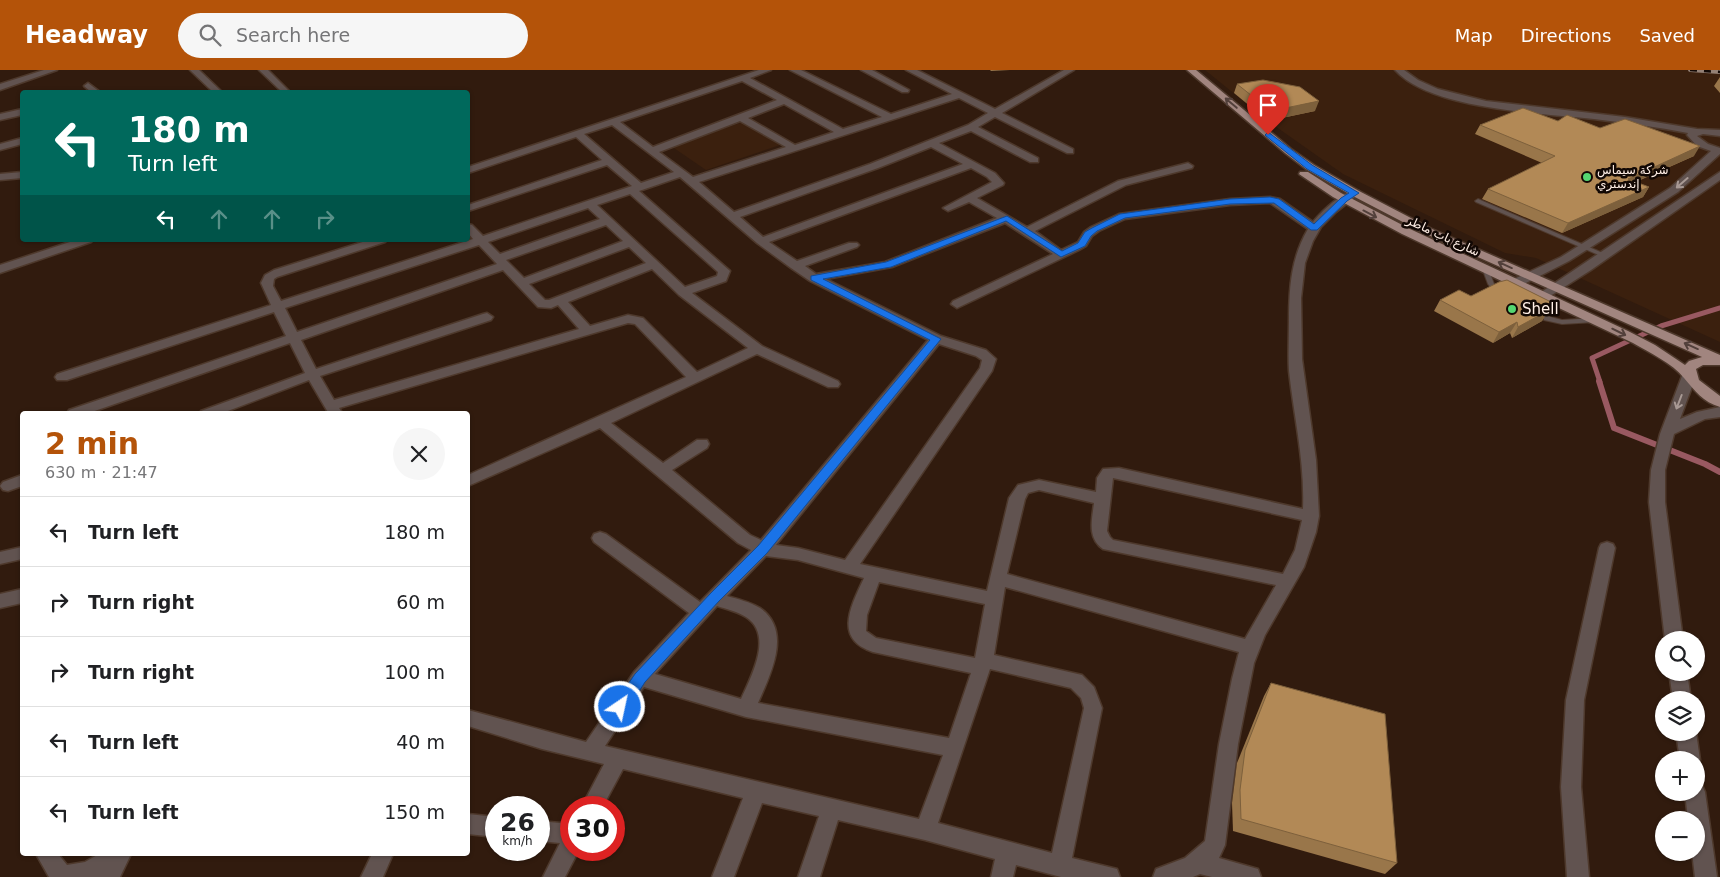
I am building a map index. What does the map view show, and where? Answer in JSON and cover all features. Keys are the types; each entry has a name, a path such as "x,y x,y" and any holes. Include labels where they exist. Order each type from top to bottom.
{"main road":[{"name":"شارع باب ماطر","path":"1177,70 1291,166 1349,196 1720,360"},
{"name":"شارع باب ماطر","path":"1191,70 1288,151 1349,196 1416,238 1543,295 1643,344 1674,362 1689,375 1702,392 1720,402"},
{"path":"1689,375 1689,368 1694,364 1701,361 1720,360"}],"street":[{"path":"0,87 53,70"},
{"path":"194,70 216,90"},
{"path":"263,70 284,90"},
{"path":"470,169 767,70"},
{"path":"794,70 890,116"},
{"path":"865,70 904,90"},
{"path":"910,70 1070,151"},
{"path":"732,216 874,166 970,127 1070,70"},
{"path":"1399,70 1415,82 1469,100 1640,122 1696,132 1720,133"},
{"path":"743,78 843,132"},
{"path":"88,86 93,90"},
{"path":"62,377 636,189 794,148 959,95"},
{"path":"652,150 784,101"},
{"path":"0,117 20,112"},
{"path":"742,118 794,148"},
{"path":"614,122 687,177 761,241 814,278 936,339 981,353 989,359 989,364 849,567"},
{"path":"970,127 1034,160"},
{"path":"1516,283 1565,260 1674,190 1719,150 1696,141 1692,135 1696,132"},
{"path":"578,134 610,161 636,189 724,271 722,278 716,282 683,292"},
{"path":"0,147 20,142"},
{"path":"931,143 991,175 999,183 948,208"},
{"path":"470,207 610,161"},
{"path":"761,241 970,165"},
{"path":"1027,231 1122,184 1188,166"},
{"path":"0,177 20,175"},
{"path":"1543,295 1587,268 1720,175"},
{"path":"1164,877 1188,870 1200,863 1208,856 1214,845 1240,681 1250,648 1304,546 1311,516 1312,475 1296,370 1295,291 1302,253 1314,228 1349,196"},
{"path":"970,198 1007,218 1061,255"},
{"path":"957,304 1082,244 1088,234 1094,229 1123,216 1230,202 1270,200 1276,201 1314,228"},
{"path":"590,204 629,243 683,292 757,348 832,384"},
{"path":"814,278 888,265 1007,218"},
{"path":"80,411 502,262 606,221"},
{"path":"1618,226 1636,233"},
{"path":"470,229 542,304 560,300 654,264"},
{"path":"0,269 81,242"},
{"path":"375,242 273,274 267,279 266,286 294,336 311,375 333,410 624,320 640,321 695,378"},
{"path":"521,283 629,243"},
{"path":"796,266 853,245"},
{"path":"1565,260 1587,268"},
{"path":"560,300 587,331"},
{"path":"214,411 311,375 487,318"},
{"path":"591,751 640,678 714,598 763,549 936,339"},
{"path":"470,481 601,422 757,348"},
{"path":"1673,631 1662,553 1658,502 1658,470 1668,431 1689,375"},
{"path":"1668,431 1702,415 1720,412"},
{"path":"601,422 744,539 763,549 798,554 874,574 995,599"},
{"path":"662,470 702,444"},
{"path":"1287,581 1109,545 1100,536 1101,499 1105,478 1108,473 1112,472 1311,516"},
{"path":"925,830 983,663 998,578 1017,498 1023,489 1039,485 1101,499"},
{"path":"600,538 701,612"},
{"path":"1578,877 1571,787 1575,700 1607,548"},
{"path":"0,558 20,553"},
{"path":"874,574 856,621 856,630 860,638 874,645 1076,681 1085,689 1091,699 1092,708 1060,866"},
{"path":"998,578 1250,648"},
{"path":"0,601 20,596"},
{"path":"714,598 755,614 764,623 769,636 770,649 746,708"},
{"path":"640,678 746,708 955,748"},
{"path":"470,719 542,740 831,810 925,830 1106,877"},
{"path":"597,796 618,758"},
{"path":"723,877 756,792"},
{"path":"1696,801 1706,877"},
{"path":"809,877 831,810"},
{"path":"470,824 485,826"},
{"path":"1002,877 1008,851"},
{"path":"48,856 53,866 63,876 90,873 116,856"},
{"path":"109,877 118,856"},
{"path":"372,877 382,856"},
{"path":"554,877 562,861"},
{"path":"1200,863 1250,877"}],"lane":[{"path":"1478,201 1603,255"},
{"path":"1485,268 1491,284 1496,290"},
{"path":"1547,318 1562,322 1595,320"}],"shaded area":[{"path":"1205,70 1720,70 1720,342 1536,258 1505,253 1343,174 1268,121"},
{"path":"749,120 783,144 706,170 671,146"}],"building":[{"path":"1263,80 1300,87 1319,101 1271,111 1237,84"},
{"name":"شركة سيماس إندستري","path":"1523,108 1558,121 1567,115 1600,128 1625,119 1700,146 1628,179 1649,187 1568,223 1488,189 1555,156 1480,125"},
{"path":"1507,280 1555,304 1549,304 1549,310 1518,327 1517,322 1499,332 1440,300 1459,290 1471,296"},
{"path":"1271,683 1385,714 1397,863 1241,819 1240,790 1245,750"}],"waterway":[{"path":"1600,382 1592,358 1661,326 1720,308"},
{"path":"1599,381 1614,428 1705,464 1720,472"}],"railway":[{"path":"1690,70 1720,72"}],"place":[{"name":"شركة سيماس إندستري","path":"1587,177"},
{"name":"Shell","path":"1512,309"}],"route":[{"path":"620,707 640,678 714,598 763,549 936,339 814,278 888,265 1007,218 1061,255 1082,244 1088,234 1094,229 1123,216 1230,202 1276,201 1314,228 1344,200 1355,193 1310,167 1268,135"}]}
